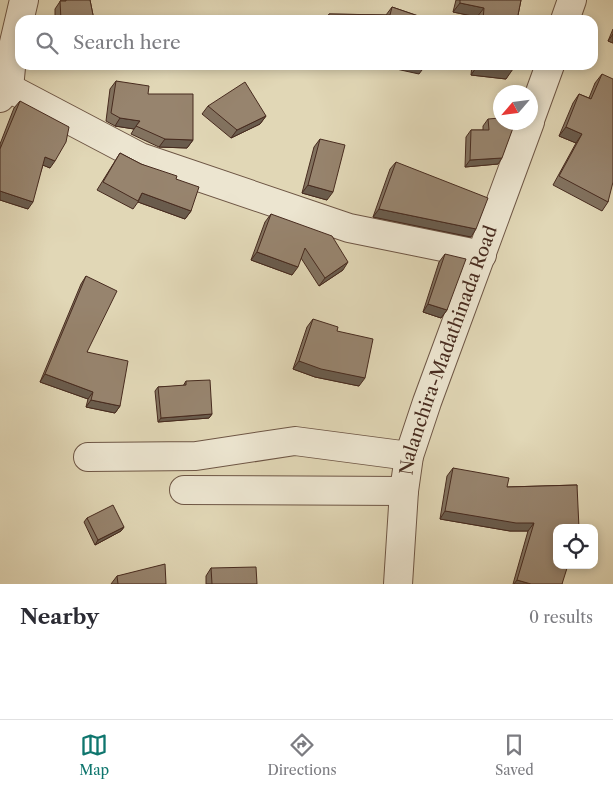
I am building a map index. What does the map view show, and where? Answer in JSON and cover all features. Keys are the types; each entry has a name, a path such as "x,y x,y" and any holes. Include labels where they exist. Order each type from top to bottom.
{"street":[{"path":"20,15 24,0"},
{"path":"567,15 572,0"},
{"path":"15,35 4,93 140,157 349,228 482,255"},
{"name":"Nalanchira-Madathinada Road","path":"538,99 548,70"},
{"name":"Nalanchira-Madathinada Road","path":"398,584 404,491 409,456 527,130"},
{"path":"88,457 196,456 296,441 409,456"},
{"path":"184,490 404,491"}],"building":[{"path":"90,0 93,15 61,15 60,1"},
{"path":"460,0 521,0 518,15 483,15 484,8 460,3"},
{"path":"392,7 415,15 390,15"},
{"path":"329,14 390,15 329,15"},
{"path":"602,74 613,79 613,182 608,202 559,176 582,134 566,127 579,94 591,99"},
{"path":"116,81 149,86 148,94 193,94 193,140 165,139 136,126 140,121 120,118 111,113"},
{"path":"245,82 266,116 237,130 208,106"},
{"path":"20,101 69,127 66,142 55,161 45,157 33,202 0,191 0,149"},
{"path":"488,119 493,119 493,130 512,130 502,158 470,160 471,130 489,130"},
{"path":"320,139 345,145 333,192 308,185"},
{"path":"120,153 141,164 177,176 176,179 199,187 191,211 142,193 138,201 103,182"},
{"path":"396,162 488,198 476,229 379,209"},
{"path":"271,214 332,236 348,262 325,278 305,248 298,267 257,252"},
{"path":"445,254 466,259 447,310 428,304"},
{"path":"86,276 117,291 87,352 128,361 120,406 91,400 93,392 45,374"},
{"path":"313,319 338,327 337,331 373,339 365,378 321,369 299,361"},
{"path":"210,380 212,414 161,418 158,387 186,385 186,381"},
{"path":"453,468 509,478 507,487 577,485 579,524 553,524 553,569 567,569 562,584 531,584 517,580 534,523 516,523 445,511"},
{"path":"113,505 124,527 98,540 87,518"},
{"path":"165,564 166,584 118,584 117,576"},
{"path":"256,567 257,584 212,584 211,568"}]}
